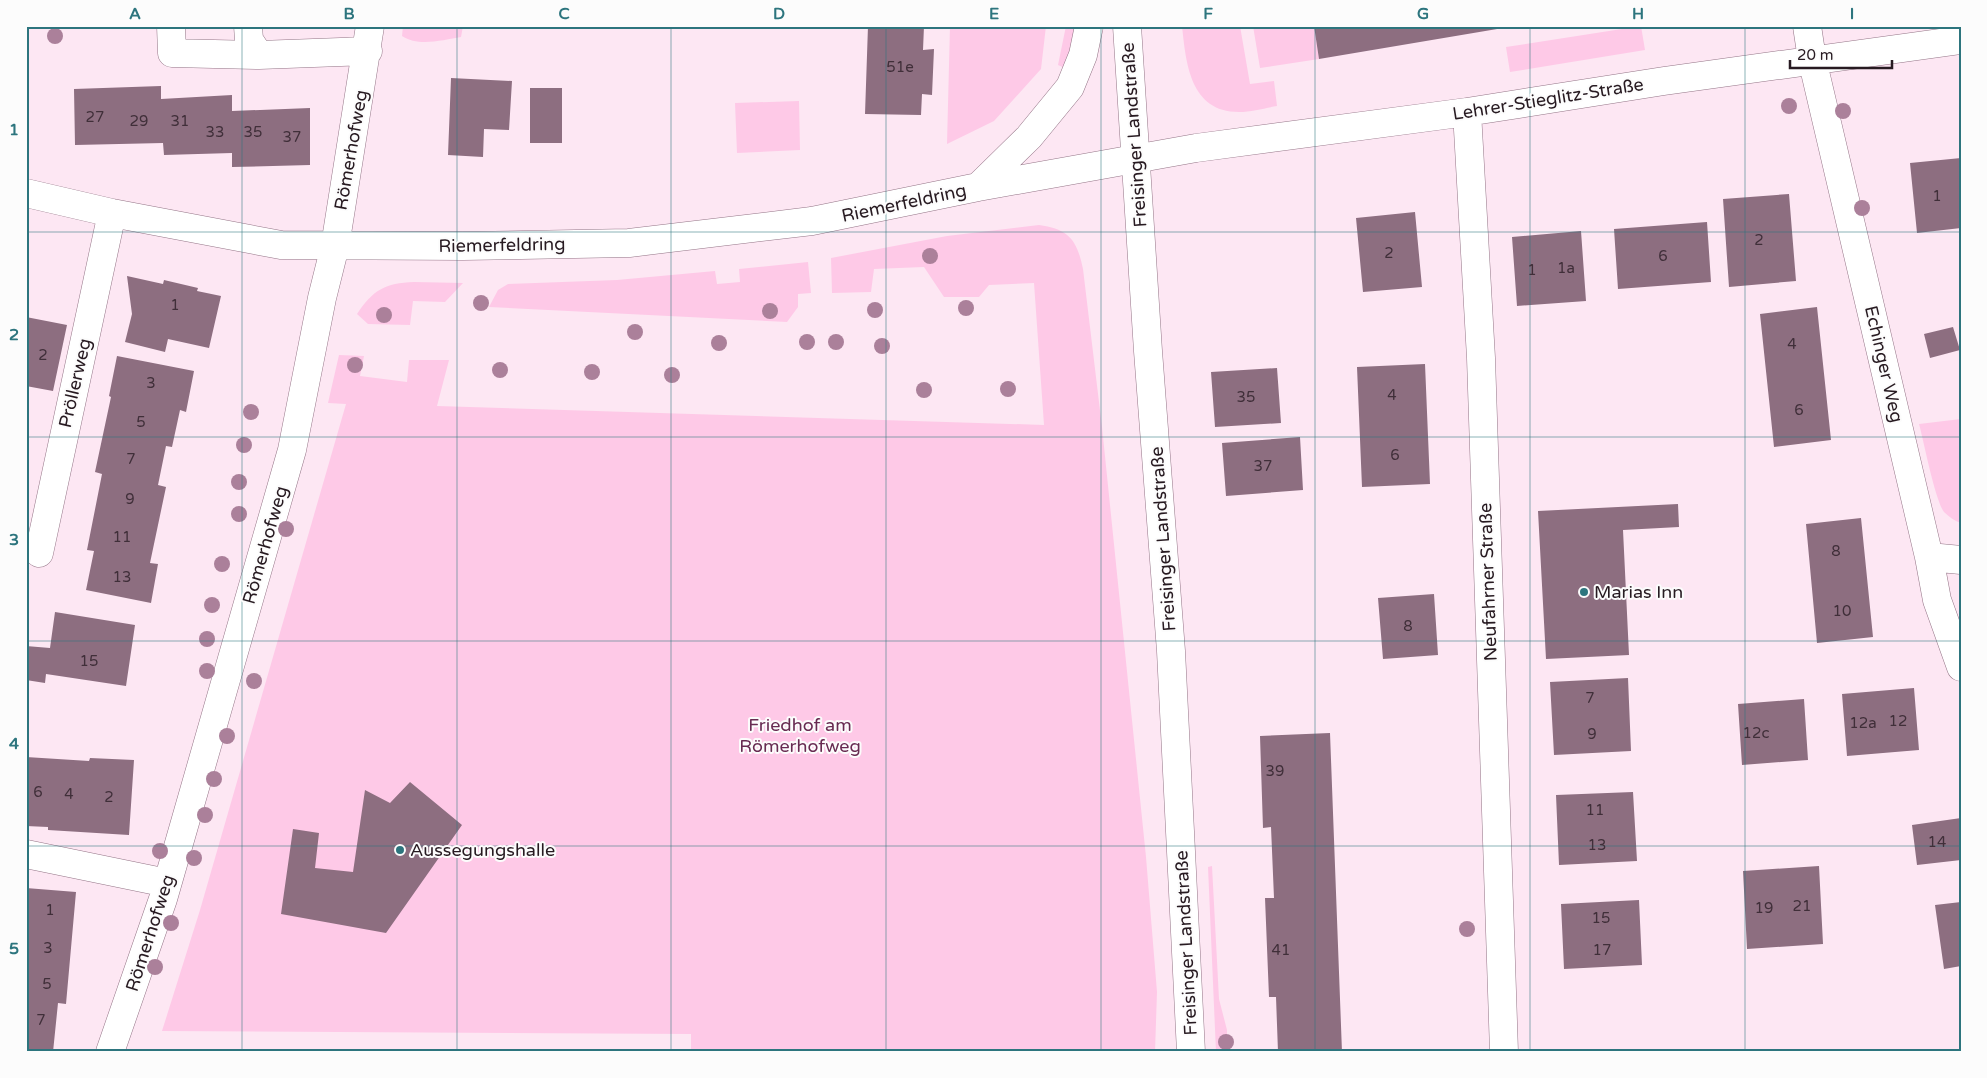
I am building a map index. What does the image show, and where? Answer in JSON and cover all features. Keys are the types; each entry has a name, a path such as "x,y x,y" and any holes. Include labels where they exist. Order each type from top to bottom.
{"street":[{"path":"171,26 172,53 259,55 369,39"},
{"path":"248,26 249,40 259,55"},
{"name":"Riemerfeldring","path":"978,187 1029,137 1070,87 1083,55 1089,26"},
{"name":"Freisinger Landstraße","path":"1126,26 1171,651 1191,1052"},
{"name":"Echinger Weg","path":"1807,26 1812,59 1929,557 1937,600 1961,667"},
{"name":"Römerhofweg","path":"110,1052 168,883 292,450 322,298 335,246 369,39"},
{"name":"Lehrer-Stieglitz-Straße","path":"1136,160 1196,148 1467,112 1812,59 1961,40"},
{"name":"Neufahrner Straße","path":"1467,112 1481,358 1504,1052"},
{"name":"Riemerfeldring","path":"26,193 112,213 281,245 629,243 812,221 978,187 1136,160"},
{"name":"Pröllerweg","path":"39,553 112,213"},
{"path":"1929,557 1961,560"},
{"path":"26,854 168,883"}],"green space":[{"path":"403,26 463,26 461,37 423,42 402,36"},
{"path":"950,26 1046,26 1041,69 994,121 947,144"},
{"path":"1066,26 1075,26 1067,69 1058,65"},
{"path":"1182,26 1240,26 1250,84 1274,81 1277,106 1239,112 1223,110 1210,104 1200,95 1194,83 1186,55"},
{"path":"1253,26 1314,26 1319,59 1260,68"},
{"path":"1641,26 1645,50 1510,72 1506,47"},
{"path":"799,101 800,150 737,153 735,103"},
{"name":"Friedhof am Römerhofweg","path":"1039,225 1058,229 1070,238 1078,250 1083,269 1102,427 1146,857 1157,992 1155,1052 691,1052 691,1034 162,1031 200,910 346,404 328,403 339,355 364,356 360,376 407,382 409,360 449,360 437,406 1044,425 1034,283 989,285 979,297 944,297 924,267 874,269 871,292 832,293 831,258 947,236"},
{"path":"808,262 811,293 798,294 798,307 787,322 489,307 498,290 508,284 617,280 715,271 717,284 740,282 739,269"},
{"path":"414,282 463,283 445,302 413,301 410,325 368,324 357,314 369,299 381,289 395,284"},
{"path":"1961,419 1961,523 1948,516 1941,506 1933,484 1919,424"},
{"path":"1212,866 1219,999 1227,1030 1227,1052 1216,1052 1208,867"}],"building":[{"path":"868,26 924,26 923,50 934,49 932,95 922,94 921,115 865,114"},
{"path":"1314,26 1508,26 1509,27 1319,59"},
{"path":"451,78 512,81 509,130 484,129 483,157 448,155"},
{"path":"161,86 161,99 232,95 232,111 310,108 310,165 232,167 232,153 164,155 163,143 75,145 74,89"},
{"path":"530,88 562,88 562,143 530,143"},
{"path":"1961,158 1961,228 1917,233 1910,163"},
{"path":"1789,194 1796,281 1729,287 1723,199"},
{"path":"1415,212 1422,287 1363,292 1356,218"},
{"path":"1707,222 1711,282 1618,289 1614,229"},
{"path":"1581,231 1586,301 1517,306 1512,237"},
{"path":"127,276 163,284 164,280 198,288 197,291 221,296 209,348 168,339 165,352 125,342 132,314"},
{"path":"1817,307 1831,440 1774,447 1760,314"},
{"path":"26,317 67,325 53,391 26,386"},
{"path":"1953,327 1960,350 1930,358 1924,334"},
{"path":"117,356 194,371 186,412 180,410 172,447 166,446 158,485 166,487 150,563 158,564 151,603 86,590 94,551 87,550 102,474 95,472 111,397 109,396"},
{"path":"1425,364 1430,484 1362,487 1357,367"},
{"path":"1277,368 1281,423 1215,427 1211,372"},
{"path":"1300,437 1303,490 1226,496 1222,443"},
{"name":"Marias Inn","path":"1678,504 1679,527 1623,530 1629,655 1546,659 1538,511"},
{"path":"1861,518 1873,637 1817,643 1806,524"},
{"path":"1434,594 1438,655 1383,659 1378,598"},
{"path":"55,612 135,625 126,686 46,674 45,683 26,680 26,646 50,648"},
{"path":"1628,678 1631,751 1554,755 1550,682"},
{"path":"1914,688 1919,750 1847,756 1842,694"},
{"path":"1804,699 1808,760 1742,765 1738,704"},
{"path":"1330,733 1342,1052 1278,1052 1276,997 1269,997 1265,898 1274,898 1271,827 1263,828 1260,736"},
{"path":"26,757 89,761 90,758 134,760 129,835 48,830 48,827 26,826"},
{"name":"Aussegungshalle","path":"410,782 462,825 386,933 281,914 293,829 319,833 315,868 353,872 365,790 390,803"},
{"path":"1633,792 1637,861 1559,865 1556,795"},
{"path":"1961,818 1961,860 1917,865 1912,825"},
{"path":"1819,866 1823,944 1747,949 1743,871"},
{"path":"26,888 76,892 66,1004 58,1003 53,1052 26,1052"},
{"path":"1639,900 1642,965 1564,969 1561,904"},
{"path":"1961,902 1961,966 1944,969 1935,905"}],"place":[{"name":"Marias Inn","path":"1584,592"},
{"name":"Aussegungshalle","path":"400,850"}]}
